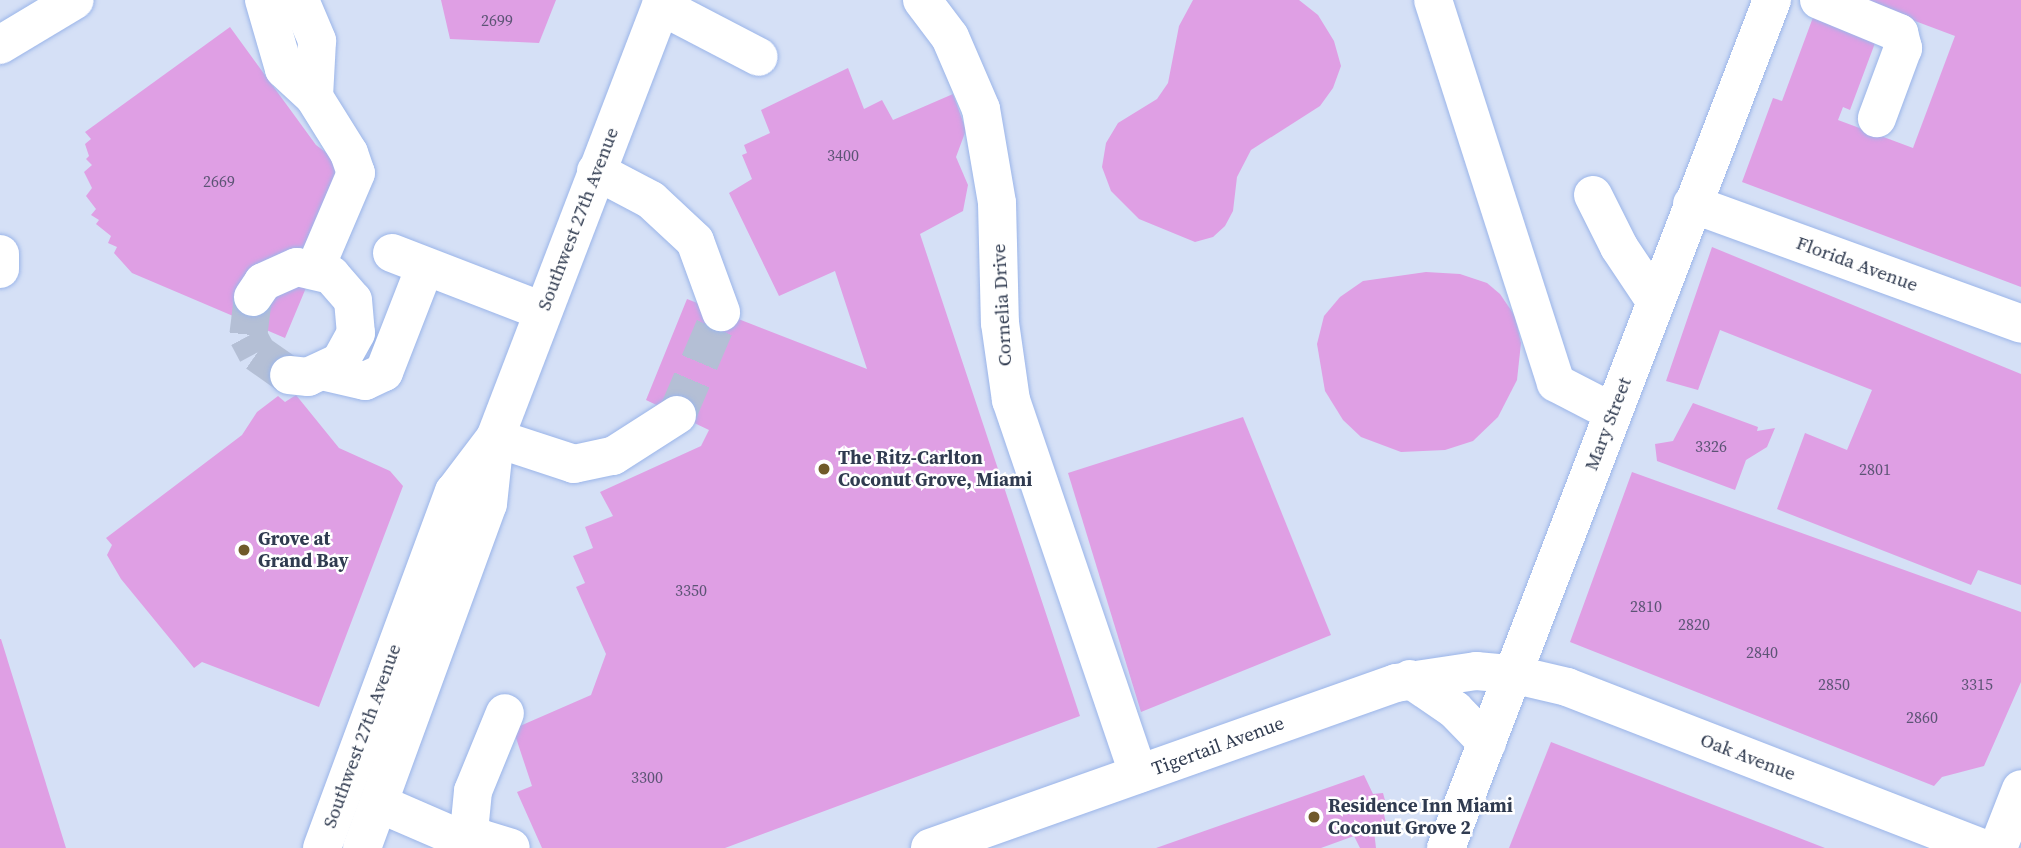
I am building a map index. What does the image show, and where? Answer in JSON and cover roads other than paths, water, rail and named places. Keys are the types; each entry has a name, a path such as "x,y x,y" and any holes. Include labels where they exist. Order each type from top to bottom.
{"street":[{"path":"264,0 284,69 314,97 349,153 356,173 315,269"},
{"path":"294,0 302,5 317,41 314,97"},
{"name":"Cornelia Drive","path":"922,0 950,37 981,109 997,203 1000,323 1011,400 1138,774"},
{"path":"1433,0 1556,383 1612,412"},
{"name":"Mary Street","path":"1446,848 1772,0"},
{"path":"1819,0 1899,33 1903,48 1877,118"},
{"path":"0,45 64,3"},
{"path":"662,3 759,57"},
{"name":"Southwest 27th Avenue","path":"362,848 488,504 495,438 662,3"},
{"path":"596,171 652,200 695,241 722,312"},
{"path":"1593,195 1619,247 1655,302"},
{"name":"Florida Avenue","path":"1692,204 2021,324"},
{"path":"0,254 0,269"},
{"path":"289,375 326,372 365,381 384,372 409,260 542,311"},
{"path":"253,297 279,272 315,269 344,285 357,316 351,349 326,372"},
{"path":"495,438 574,464 613,456 677,415"},
{"name":"Southwest 27th Avenue","path":"322,848 454,492 495,438"},
{"name":"Tigertail Avenue","path":"930,848 1410,679 1453,672 1513,674"},
{"name":"Oak Avenue","path":"1513,674 1567,687 1982,848"},
{"path":"1410,679 1455,710 1487,743"},
{"path":"464,845 473,790 505,713"},
{"path":"1998,848 2021,789"},
{"path":"380,804 464,845 497,841 511,848"}],"tunnel":[{"path":"253,297 248,336 257,353 289,375"},
{"path":"677,415 721,312"}],"place":[{"name":"The Ritz-Carlton Coconut Grove, Miami","path":"824,469"},
{"name":"Grove at Grand Bay","path":"244,550"},
{"name":"Residence Inn Miami Coconut Grove 2","path":"1314,817"}]}
